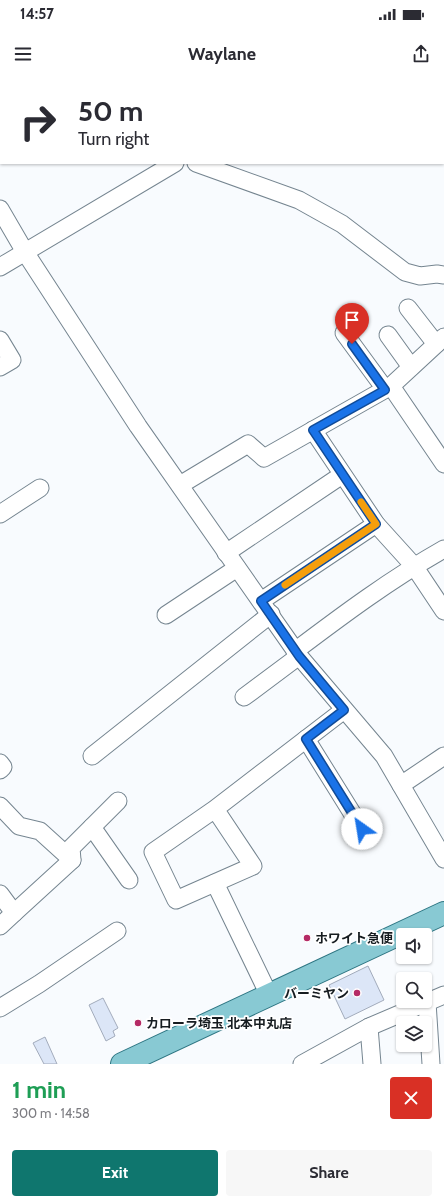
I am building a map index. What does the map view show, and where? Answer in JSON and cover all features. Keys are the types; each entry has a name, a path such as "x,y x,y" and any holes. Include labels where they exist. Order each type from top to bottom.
{"main road":[{"path":"122,1064 444,913"}],"street":[{"path":"0,267 173,164"},
{"path":"199,164 299,200 342,224 405,272 420,276 437,274 444,275"},
{"path":"0,209 25,252 138,426 297,653 384,756 444,858"},
{"path":"180,485 248,444 264,458 388,388 440,340 408,308"},
{"path":"344,333 388,388 444,464"},
{"path":"388,335 411,367"},
{"path":"0,340 12,360 0,367"},
{"path":"313,430 376,524 414,566 444,611"},
{"path":"226,553 342,475"},
{"path":"3,506 40,488"},
{"path":"92,756 266,608 376,524"},
{"path":"244,697 368,596 414,566 444,549"},
{"path":"166,615 237,568"},
{"path":"215,809 253,866 176,900 153,852 215,809 344,710"},
{"path":"306,739 362,829"},
{"path":"401,785 444,756"},
{"path":"0,763 3,767 0,770"},
{"path":"72,860 71,848 118,801"},
{"path":"0,806 19,826 40,831 72,860"},
{"path":"92,828 129,880"},
{"path":"0,926 72,860"},
{"path":"215,883 269,995"},
{"path":"0,894 14,913"},
{"path":"0,1008 39,984 116,931"},
{"path":"432,1000 444,995"},
{"path":"309,1062 369,1027 413,1008"},
{"path":"427,1008 430,1064"},
{"path":"369,1027 372,1064"}],"building":[{"name":"バーミヤン","path":"368,966 384,1000 345,1019 329,985"},
{"path":"103,998 118,1028 113,1031 115,1036 106,1041 89,1005"},
{"path":"45,1037 57,1064 44,1064 33,1043"}],"slow traffic":[{"path":"285,585 376,524 361,502"}],"place":[{"name":"ホワイト急便","path":"307,938"},
{"name":"バーミヤン","path":"357,993"},
{"name":"カローラ埼玉 北本中丸店","path":"138,1023"}],"route":[{"path":"352,344 385,390 313,430 376,524 261,601 299,656 344,710 306,739 362,829"}]}
